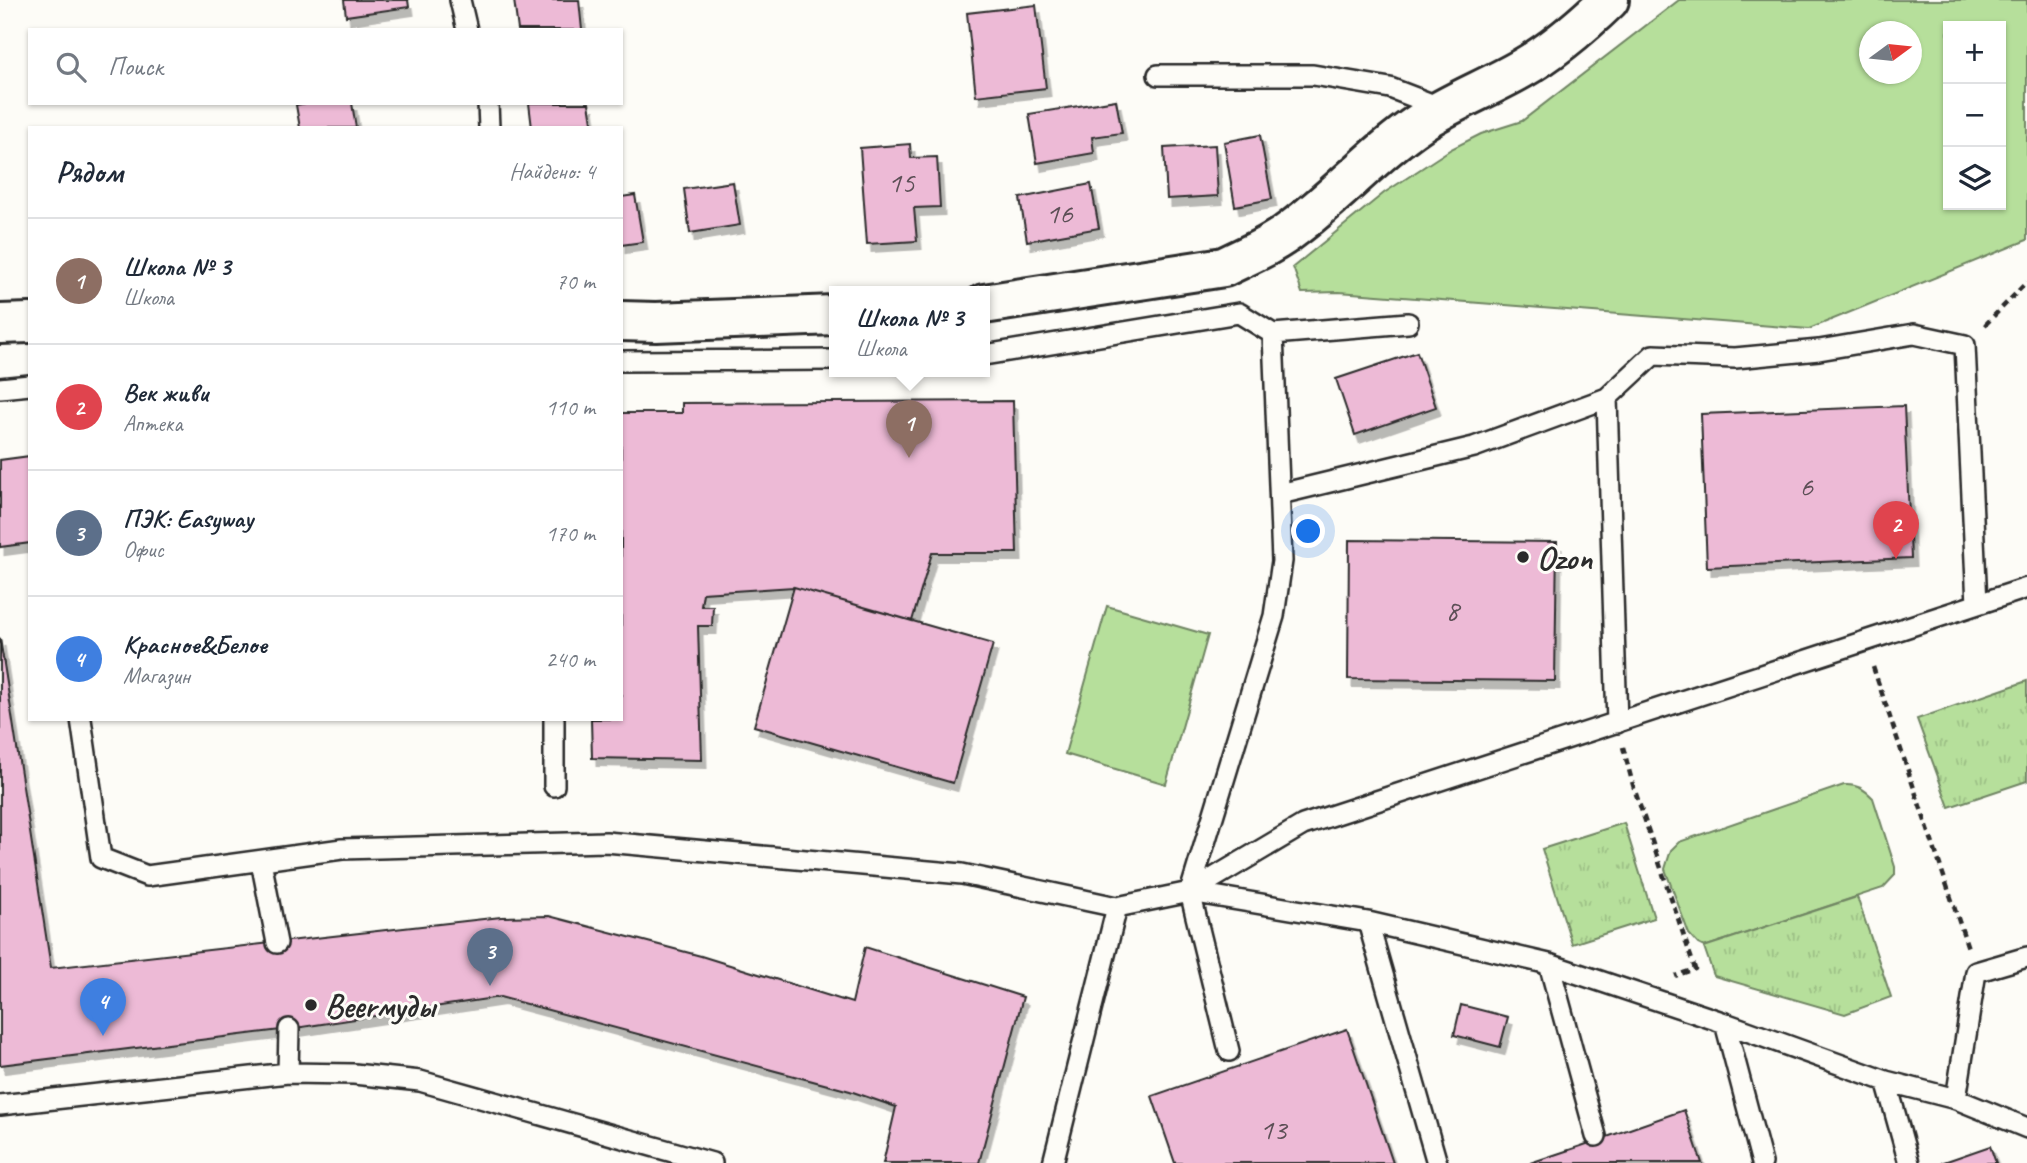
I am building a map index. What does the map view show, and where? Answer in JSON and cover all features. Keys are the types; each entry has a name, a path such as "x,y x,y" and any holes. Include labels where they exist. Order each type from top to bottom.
{"street":[{"path":"990,303 1224,267 1260,250 1294,229 1367,164 1421,122 1522,69 1582,26 1609,0"},
{"path":"623,321 829,315"},
{"path":"0,324 28,323"}],"lane":[{"path":"460,0 467,28"},
{"path":"1158,75 1313,75 1390,88 1443,109"},
{"path":"488,105 489,126"},
{"path":"990,354 1239,313 1273,334 1408,323"},
{"path":"1228,1051 1190,892 1275,616 1282,561 1273,334"},
{"path":"1280,494 1474,447 1606,398 1653,355 1735,358 1819,350 1914,334 1965,345 1976,604"},
{"path":"623,361 829,360"},
{"path":"0,388 28,385"},
{"path":"1606,398 1617,723"},
{"path":"81,721 101,858 148,876 342,849 606,842 962,874 1117,907 1190,892 1303,825 2027,588"},
{"path":"554,721 554,786"},
{"path":"261,861 277,943"},
{"path":"1190,892 1368,922 1549,964 1886,1081 1956,1099 2027,1128"},
{"path":"1053,1163 1117,907"},
{"path":"1368,922 1437,1163"},
{"path":"1956,1099 1976,971 2027,957"},
{"path":"1549,964 1596,1136"},
{"path":"1725,1023 1762,1163"},
{"path":"288,1073 289,1029"},
{"path":"0,1105 288,1073 354,1074 419,1081 712,1163"},
{"path":"1886,1081 1909,1163"}],"path":[{"path":"1965,345 2027,282"},
{"path":"1864,640 1976,971"},
{"path":"1617,723 1633,785 1695,970 1629,991"}],"green space":[{"path":"1679,0 2027,0 2027,240 1809,329 1339,292 1302,293 1293,267 1384,193 1451,149 1481,134 1522,121"},
{"path":"1107,606 1208,635 1166,784 1065,754"},
{"path":"2027,681 2027,781 1949,807 1917,719"},
{"path":"1844,785 1860,788 1873,798 1895,867 1895,875 1883,888 1704,947 1698,944 1689,934 1665,869 1671,850 1679,842"},
{"path":"1624,823 1654,918 1572,944 1542,849"},
{"path":"1857,897 1891,997 1845,1014 1714,976 1704,947"}],"building":[{"path":"344,0 408,0 409,7 346,16"},
{"path":"514,0 579,0 582,28 518,28"},
{"path":"1036,5 1046,88 976,96 967,13"},
{"path":"1116,100 1122,133 1092,137 1094,153 1037,163 1029,114"},
{"path":"296,105 352,105 356,126 300,126"},
{"path":"529,105 589,105 593,126 532,126"},
{"path":"1260,135 1272,199 1235,206 1224,142"},
{"path":"910,144 911,158 937,157 940,207 914,208 917,241 867,244 860,148"},
{"path":"1215,145 1218,196 1167,199 1164,148"},
{"path":"733,182 740,225 690,233 684,189"},
{"path":"1091,184 1099,228 1027,241 1020,198"},
{"path":"635,195 643,242 623,245 623,197"},
{"path":"1417,352 1436,407 1355,435 1336,379"},
{"path":"1013,401 1017,553 932,553 912,621 794,587 703,593 701,606 713,606 712,626 698,626 702,760 592,758 591,721 623,721 623,413 682,413 682,403"},
{"path":"1904,406 1911,558 1707,567 1701,414"},
{"path":"28,456 28,543 0,547 0,460"},
{"path":"1349,540 1557,542 1555,681 1348,679"},
{"path":"794,587 993,644 953,783 754,726"},
{"path":"0,638 51,968 501,917 549,916 701,956 852,1003 865,947 1023,997 979,1163 883,1163 896,1107 850,1091 500,997 289,1029 0,1065"},
{"path":"1461,1005 1508,1017 1500,1047 1454,1035"},
{"path":"1347,1029 1393,1163 1175,1163 1152,1096"},
{"path":"1684,1110 1702,1163 1530,1163 1581,1146"},
{"path":"1990,1146 1996,1163 1941,1163"}],"place":[{"name":"Школа № 3","path":"909,458"},
{"name":"Ozon","path":"1523,557"},
{"name":"Век живи","path":"1896,559"},
{"name":"ПЭК: Easyway","path":"490,986"},
{"name":"Beerмуды","path":"311,1005"},
{"name":"Красное&Белое","path":"103,1036"}]}
